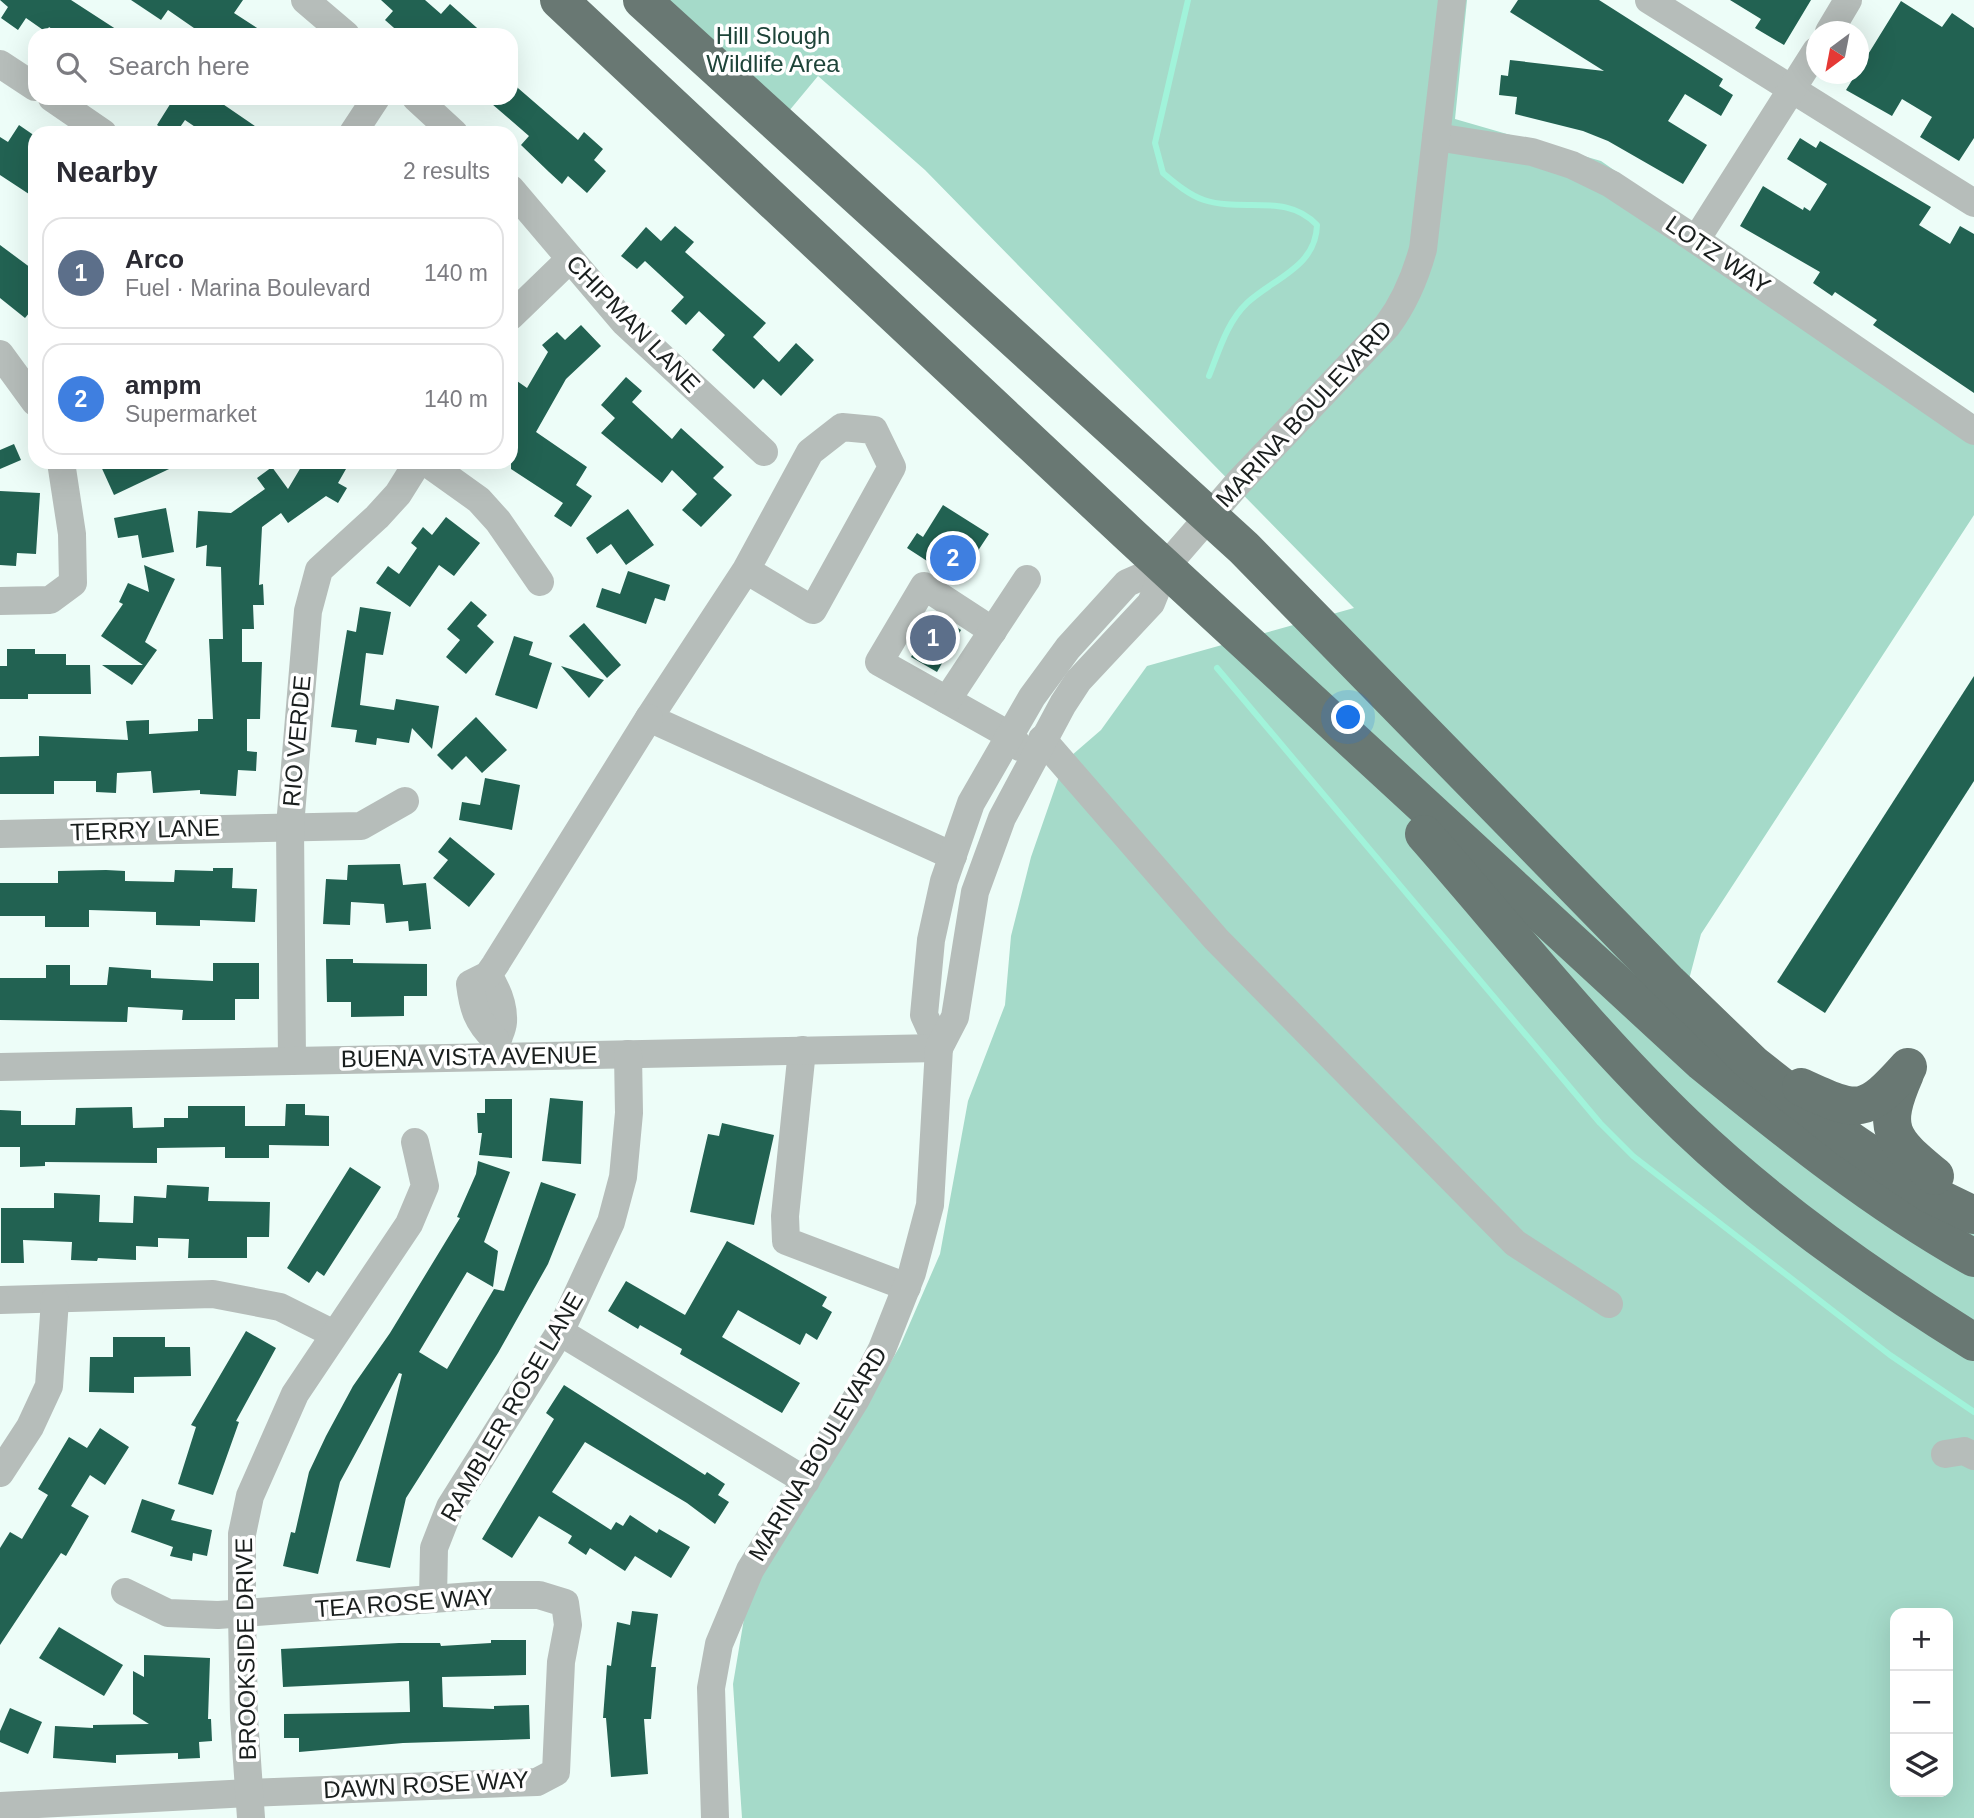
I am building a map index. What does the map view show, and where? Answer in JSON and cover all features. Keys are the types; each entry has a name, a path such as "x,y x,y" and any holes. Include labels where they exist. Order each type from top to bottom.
{"highway":[{"path":"559,0 1702,1062 1802,1143 1877,1197 1974,1258"},
{"path":"642,0 1210,516 1346,651 1669,983 1753,1064 1851,1141 1928,1193 1969,1212"},
{"path":"1352,737 1400,807 1569,1003 1688,1128 1824,1242 1974,1342"},
{"path":"1753,1064 1839,1104 1856,1107 1880,1098 1909,1067 1892,1105 1891,1122 1896,1136 1969,1212"}],"street":[{"path":"305,0 337,28"},
{"name":"MARINA BOULEVARD","path":"715,1818 710,1688 719,1644 750,1570 877,1359 907,1287 930,1205 939,1048 955,1017 975,892 1011,798 1042,739 1078,681 1151,603 1166,566 1387,326 1403,305 1416,276 1423,249 1451,0"},
{"path":"1649,0 1974,203"},
{"path":"1836,21 1848,0"},
{"path":"0,64 28,82"},
{"path":"1696,240 1806,67"},
{"path":"62,105 93,126"},
{"path":"358,126 371,105"},
{"path":"424,105 446,126"},
{"name":"LOTZ WAY","path":"1436,137 1532,152 1572,165 1611,184 1974,431"},
{"name":"CHIPMAN LANE","path":"518,197 624,322 764,452"},
{"path":"518,309 569,259"},
{"path":"0,354 28,392"},
{"path":"495,1048 472,1006 470,984 488,975 649,718 746,570 810,452 842,427 874,430 892,467 813,610 746,570"},
{"path":"0,601 50,600 73,583 72,534 62,469"},
{"name":"RIO VERDE","path":"292,1061 290,826 308,611 319,570 377,517 398,494 414,469"},
{"path":"436,469 479,500 498,521 540,582"},
{"name":"MARINA BOULEVARD","path":"939,1048 924,1015 931,940 953,856 971,803 1009,735 1068,648 1127,583 1166,566"},
{"path":"947,700 1027,579"},
{"path":"993,631 924,586 879,662 1009,735 1020,745 1011,798"},
{"path":"649,718 953,856"},
{"path":"1042,739 1216,939 1515,1243 1609,1304"},
{"name":"TERRY LANE","path":"0,834 361,826 405,801"},
{"name":"BUENA VISTA AVENUE","path":"0,1067 292,1061 495,1048 628,1054 939,1048"},
{"path":"802,1050 786,1241 907,1287"},
{"name":"RAMBLER ROSE LANE","path":"433,1599 434,1548 450,1507 560,1332 611,1222 623,1177 629,1113 628,1054"},
{"name":"BROOKSIDE DRIVE","path":"250,1805 242,1615 242,1534 250,1496 295,1394 409,1224 425,1186 415,1142"},
{"path":"0,1300 213,1294 280,1307 334,1334"},
{"path":"0,1473 30,1427 49,1387 55,1300"},
{"path":"560,1332 806,1481"},
{"path":"1945,1454 1964,1451 1974,1457"},
{"name":"TEA ROSE WAY","path":"125,1592 168,1613 242,1615 433,1599 539,1595 565,1603"},
{"name":"DAWN ROSE WAY","path":"250,1805 537,1782 556,1772 561,1662 568,1625 565,1603"},
{"path":"0,1806 250,1805"}],"green space":[{"name":"Hill Slough Wildlife Area","path":"642,0 1467,0 1455,119 1601,161 1974,421 1974,515 1701,934 1672,1044 1974,1217 1974,1818 742,1818 733,1684 749,1589 832,1463 900,1346 940,1254 968,1101 1005,1005 1011,936 1031,857 1064,762 1101,730 1147,666 1354,608 925,170 818,76 779,123"}],"building":[{"path":"0,0 71,0 114,28 40,28 26,18 18,30 1,18 8,7"},
{"path":"131,0 243,0 234,13 257,28 194,28 168,10 161,20"},
{"path":"381,0 425,0 441,14 450,4 477,28 394,28 385,20 393,11"},
{"path":"1518,0 1599,0 1723,79 1719,86 1733,95 1721,116 1685,94 1668,121 1707,145 1683,184 1608,141 1583,131 1515,114 1517,97 1499,95 1501,75 1508,76 1510,60 1604,71 1510,12"},
{"path":"1730,0 1811,0 1784,45 1755,28 1761,19"},
{"path":"1901,1 1942,27 1952,13 1974,28 1974,138 1959,161 1920,137 1932,117 1902,99 1892,116 1846,90 1850,84 1869,84 1869,53"},
{"path":"518,88 578,140 584,132 603,149 594,160 606,171 587,193 568,176 562,184 521,145 529,136 493,105 518,105"},
{"path":"170,105 224,105 255,126 194,126 185,120 181,126 157,125"},
{"path":"19,125 28,131 28,193 0,175 0,137 8,142"},
{"path":"1800,138 1816,148 1820,141 1931,207 1919,225 1950,244 1960,226 1974,234 1974,393 1873,325 1877,320 1835,292 1832,296 1813,283 1820,272 1740,226 1763,186 1803,210 1804,207 1810,211 1827,184 1787,159"},
{"path":"675,226 694,242 685,252 766,323 753,337 779,362 796,343 814,360 781,396 763,379 754,389 712,350 725,335 699,311 686,325 671,311 684,297 645,261 637,269 621,256 646,227 661,241"},
{"path":"0,245 28,266 28,314 25,318 0,298"},
{"path":"581,325 601,346 566,379 536,432 587,467 576,485 592,496 571,527 554,516 563,503 511,469 518,469 518,382 527,388 548,352 542,345 557,332 565,340"},
{"path":"626,377 642,391 632,402 672,439 681,428 724,467 713,478 732,495 701,527 682,510 697,494 672,470 662,483 601,433 615,418 601,405"},
{"path":"14,444 21,460 0,469 0,450"},
{"path":"102,469 169,469 114,495"},
{"path":"269,469 273,469 288,489 300,469 346,469 338,483 347,488 338,503 326,496 288,523 281,513 262,527 259,585 263,584 264,605 253,605 254,629 242,629 242,662 262,662 260,719 247,719 247,751 257,752 256,771 238,770 236,796 200,794 200,790 153,793 151,771 117,773 116,793 96,792 96,781 54,781 54,794 0,794 0,757 39,756 39,736 128,740 126,721 149,720 149,734 198,731 198,719 213,719 209,639 223,639 221,567 206,566 207,545 196,548 198,511 231,513 265,489 257,478"},
{"path":"0,491 40,493 36,554 17,553 16,566 0,565"},
{"path":"943,505 989,534 958,581 907,548 917,533 923,537"},
{"path":"166,508 174,552 142,558 138,535 118,538 114,518"},
{"path":"628,509 654,545 626,565 611,544 597,554 586,538"},
{"path":"446,517 480,543 454,576 439,565 410,607 376,583 388,566 399,574 417,548 411,543 423,527 432,535"},
{"path":"144,565 175,579 145,642 157,650 132,685 102,665 143,665 101,636 123,604 119,602 128,583 149,592"},
{"path":"628,571 670,585 665,601 655,598 646,624 596,607 602,588 620,594"},
{"path":"471,601 487,615 477,626 494,642 466,674 446,657 460,640 447,629"},
{"path":"360,607 391,612 383,655 366,653 360,705 394,710 396,699 439,706 432,749 412,728 409,743 377,738 376,745 355,742 357,730 331,727 347,630 356,632"},
{"path":"936,613 961,630 937,672 911,657"},
{"path":"584,623 621,665 607,678 569,636"},
{"path":"514,636 533,642 529,655 552,663 537,709 495,695"},
{"path":"7,649 35,649 35,654 66,654 66,665 90,665 91,694 28,694 28,699 0,699 0,666 7,666"},
{"path":"561,666 604,680 589,698"},
{"path":"1974,676 1974,781 1825,1013 1777,982"},
{"path":"476,717 507,750 482,773 466,756 452,770 437,755"},
{"path":"485,778 520,785 512,830 459,820 462,802 480,805"},
{"path":"450,837 495,874 469,907 433,878 448,860 438,852"},
{"path":"400,864 403,885 426,883 431,929 409,931 408,921 386,923 384,904 351,902 350,925 323,924 326,879 347,880 348,865"},
{"path":"213,868 233,868 232,888 257,889 255,922 200,920 200,926 156,925 156,912 89,910 89,927 45,927 45,916 0,916 0,883 58,883 58,871 106,870 125,871 125,881 174,882 175,870 213,871"},
{"path":"326,959 353,959 353,963 427,964 427,996 404,996 404,1016 351,1017 351,1002 327,1002"},
{"path":"213,963 259,963 259,999 235,999 235,1020 182,1020 183,1010 128,1007 127,1022 0,1020 0,978 46,978 46,965 70,965 70,985 107,985 109,967 151,970 151,978 213,981"},
{"path":"550,1098 583,1101 581,1164 542,1161"},
{"path":"485,1099 512,1099 512,1158 479,1155 482,1133 478,1133 477,1113 485,1113"},
{"path":"286,1104 305,1104 305,1115 329,1116 329,1146 269,1145 269,1158 225,1158 225,1147 157,1148 157,1163 45,1162 45,1166 20,1167 20,1147 0,1147 0,1110 21,1111 21,1125 75,1125 76,1108 132,1107 133,1128 164,1127 164,1118 188,1118 188,1106 245,1106 245,1126 285,1126"},
{"path":"722,1123 774,1135 754,1225 690,1212 708,1134 719,1136"},
{"path":"478,1161 510,1172 484,1242 498,1251 493,1287 467,1272 419,1352 447,1369 494,1289 504,1291 541,1182 576,1194 548,1264 498,1353 406,1498 390,1568 356,1561 402,1374 399,1373 340,1482 318,1574 283,1566 291,1532 295,1533 309,1472 326,1436 353,1386 390,1333 460,1218 457,1217 476,1174"},
{"path":"350,1167 381,1187 324,1276 317,1271 309,1283 287,1268"},
{"path":"167,1185 209,1187 208,1201 270,1202 269,1237 247,1237 247,1258 188,1258 189,1239 158,1238 158,1247 136,1246 136,1260 98,1258 97,1261 71,1260 72,1242 23,1240 24,1263 1,1263 1,1208 54,1208 54,1193 100,1195 99,1222 133,1223 134,1196 166,1198"},
{"path":"727,1241 827,1297 822,1306 832,1312 817,1340 806,1333 800,1345 738,1310 722,1337 800,1383 782,1413 680,1354 682,1349 640,1325 638,1329 608,1311 626,1281 685,1315"},
{"path":"246,1331 276,1348 236,1421 239,1422 213,1495 178,1484 196,1427 191,1425"},
{"path":"113,1337 165,1337 165,1347 190,1347 191,1376 134,1377 134,1393 89,1392 90,1357 113,1357"},
{"path":"564,1385 705,1475 707,1472 725,1484 718,1495 729,1502 715,1524 687,1503 585,1442 552,1492 611,1530 616,1522 623,1526 630,1515 657,1533 659,1529 690,1547 671,1578 635,1556 625,1571 590,1548 586,1555 568,1543 572,1536 539,1516 512,1558 482,1539 554,1419 546,1413"},
{"path":"100,1428 129,1447 105,1485 90,1475 71,1506 89,1516 66,1556 61,1553 0,1645 0,1548 10,1532 22,1539 48,1495 38,1489 69,1437 87,1448"},
{"path":"142,1499 175,1510 171,1520 212,1530 207,1556 193,1553 192,1561 170,1556 173,1547 131,1532"},
{"path":"632,1611 658,1614 651,1667 656,1667 651,1719 644,1719 648,1774 611,1777 606,1718 603,1718 607,1665 611,1666 617,1622 630,1625"},
{"path":"59,1627 123,1665 104,1696 39,1658"},
{"path":"491,1640 526,1640 526,1675 442,1677 443,1707 494,1709 494,1706 529,1705 530,1739 403,1743 299,1752 299,1738 284,1738 284,1714 410,1712 409,1681 283,1687 281,1649 399,1643 440,1643 441,1646 491,1643"},
{"path":"144,1655 210,1658 208,1719 211,1719 212,1741 199,1742 200,1758 178,1759 178,1753 116,1755 116,1763 53,1758 55,1726 93,1728 93,1725 149,1724 133,1714 133,1671 144,1677"},
{"path":"10,1708 42,1722 28,1754 0,1742 0,1731"}],"waterway":[{"path":"1188,0 1155,143 1163,173 1188,192 1204,200 1292,209 1317,225 1315,239 1302,262 1247,303 1234,319 1209,376"},
{"path":"1217,668 1600,1123 1633,1156 1890,1355 1974,1412"}],"place":[{"name":"ampm","path":"953,558"},
{"name":"Arco","path":"933,638"}]}
